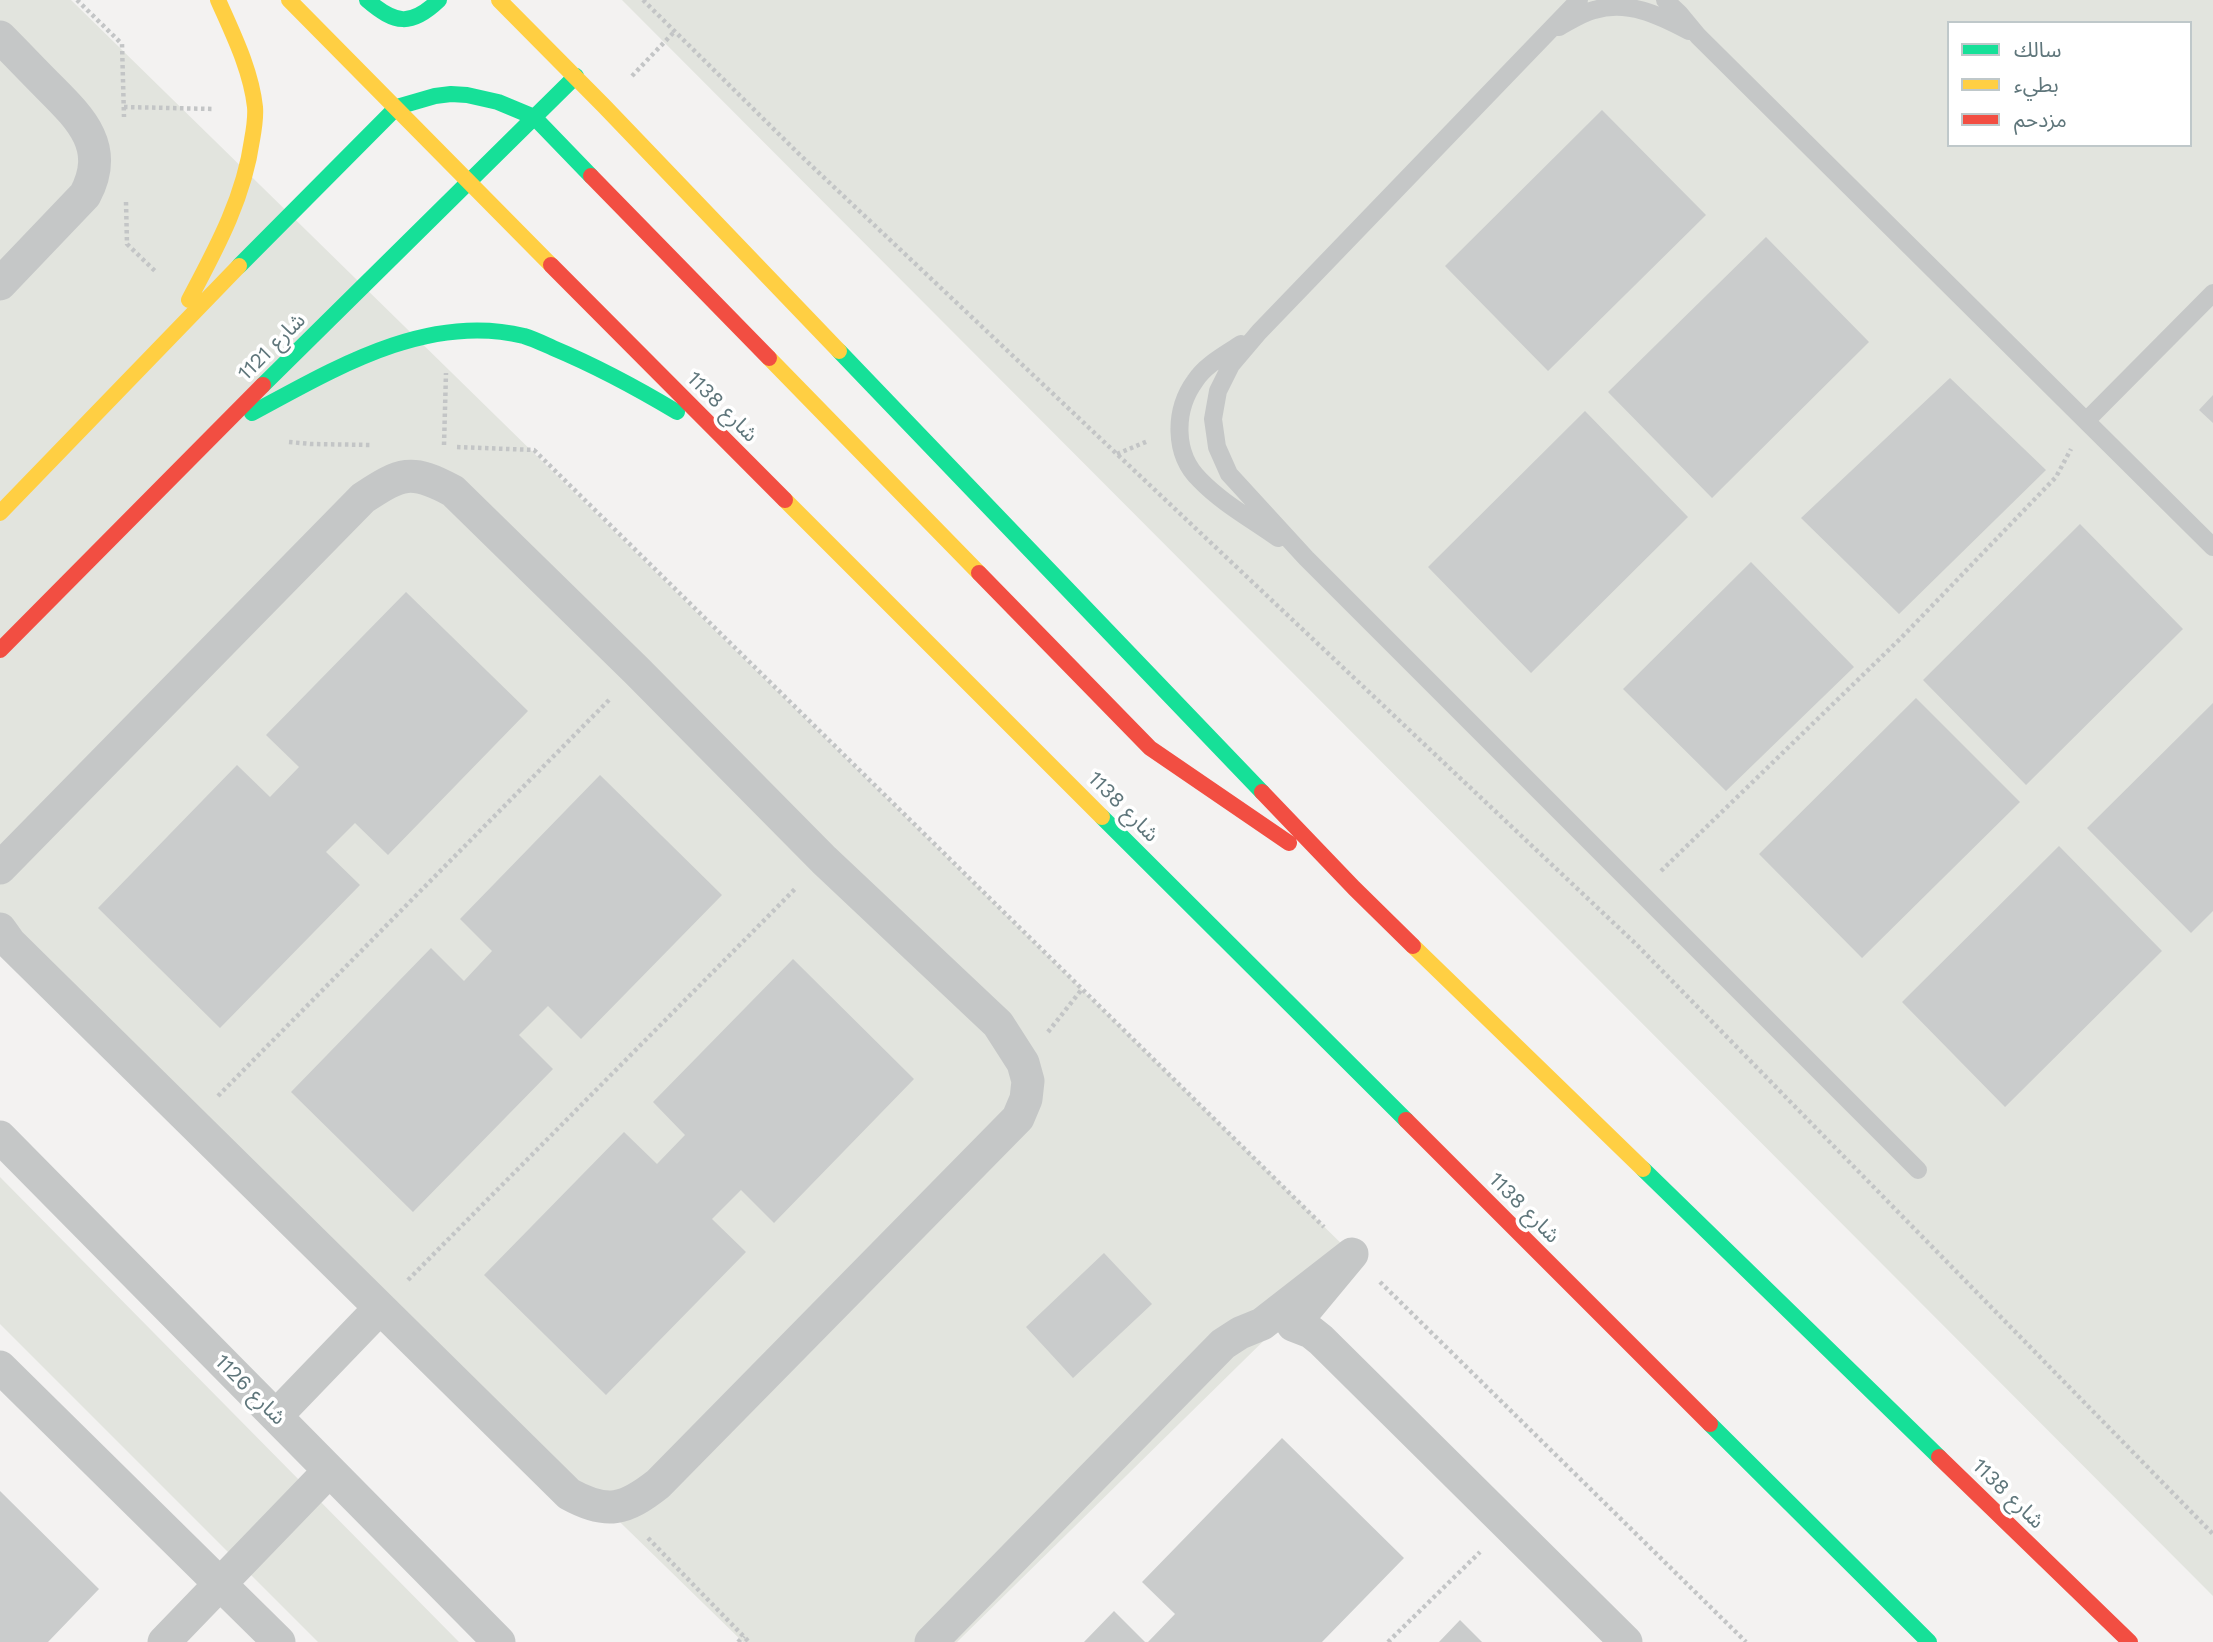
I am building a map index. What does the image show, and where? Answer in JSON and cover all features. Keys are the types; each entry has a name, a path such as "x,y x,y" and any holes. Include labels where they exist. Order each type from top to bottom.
{"street":[{"path":"170,336 219,242 243,185 252,147 255,109 242,54 219,0"},
{"name":"شارع 1138","path":"289,0 725,441 1929,1642"},
{"path":"367,0 390,18 410,19 429,11 439,0"},
{"name":"شارع 1138","path":"499,0 576,76 1354,888 2130,1642"},
{"path":"0,37 75,113 87,129 96,163 93,181 85,195 0,284"},
{"name":"شارع 1121","path":"0,650 576,76"},
{"path":"0,513 170,336 397,107 426,96 466,93 505,103 534,117 1150,748 1354,888"},
{"path":"216,432 336,369 390,346 435,334 475,330 523,336 619,377 725,441"},
{"path":"0,868 363,498 394,478 414,475 430,478 453,491 637,671 824,860 998,1024 1023,1063 1028,1081 1026,1099 1018,1118 658,1484 642,1497 618,1507 588,1505 569,1494 10,943 0,929"},
{"name":"شارع 1126","path":"0,1137 499,1642"},
{"path":"1352,1254 1293,1325 1311,1332 1321,1340 1626,1642"},
{"path":"931,1642 1223,1345 1240,1333 1262,1324 1352,1254"},
{"path":"276,1416 380,1308"},
{"path":"0,1367 279,1642"},
{"path":"164,1642 329,1471"}],"lane":[{"path":"1579,0 1259,332 1231,365 1218,391 1213,419 1217,447 1229,474 1306,558 1918,1170"},
{"path":"1665,0 1698,36 2213,547"},
{"path":"1547,34 1594,10 1619,6 1645,9 1698,36"},
{"path":"2086,421 2213,293"},
{"path":"1259,332 1195,379 1182,402 1179,430 1184,456 1198,479 1306,558"}],"path":[{"path":"643,0 799,154 1637,945 2213,1534"},
{"path":"604,106 675,31"},
{"path":"124,107 255,109"},
{"path":"444,446 447,333"},
{"path":"1640,891 1902,637 2056,477 2086,421"},
{"path":"284,441 377,445"},
{"path":"431,446 534,450 1746,1642"},
{"path":"192,1122 637,671"},
{"path":"380,1308 824,860"},
{"path":"1023,1063 1082,989"},
{"path":"618,1507 749,1642"},
{"path":"1388,1642 1508,1524"},
{"path":"738,1642 744,1636"}],"shaded area":[{"path":"0,0 71,0 1352,1254 957,1642 743,1642 0,918"},
{"path":"622,0 2213,0 2213,1596"},
{"path":"0,1177 459,1642 318,1642 0,1324"}],"building":[{"path":"1602,110 1706,215 1548,371 1445,266"},
{"path":"1766,237 1869,342 1712,498 1608,392"},
{"path":"1950,378 2046,470 1899,614 1801,518"},
{"path":"2213,395 2213,423 2199,410"},
{"path":"1585,411 1688,517 1531,673 1428,567"},
{"path":"2080,524 2183,629 2026,785 1923,680"},
{"path":"1751,562 1854,667 1726,791 1623,689"},
{"path":"406,592 528,711 388,855 355,823 326,852 360,885 220,1028 98,908 237,765 270,797 299,767 266,735"},
{"path":"1916,698 2020,802 1862,958 1759,854"},
{"path":"2213,703 2213,911 2191,933 2087,828"},
{"path":"600,775 722,895 581,1039 548,1006 519,1035 553,1069 413,1212 291,1092 431,948 464,981 492,951 460,919"},
{"path":"2059,846 2162,951 2005,1107 1902,1002"},
{"path":"793,959 914,1079 774,1223 741,1190 712,1219 746,1252 606,1395 484,1275 624,1132 657,1164 685,1135 653,1102"},
{"path":"1104,1253 1152,1304 1073,1378 1026,1327"},
{"path":"1282,1438 1404,1558 1322,1642 1148,1642 1175,1614 1142,1582"},
{"path":"0,1491 99,1589 48,1642 0,1642"},
{"path":"1114,1611 1145,1642 1084,1642"},
{"path":"1460,1620 1482,1642 1439,1642"}],"traffic: fast":[{"path":"367,0 386,14 403,19 420,15 439,0"},
{"path":"263,385 576,76"},
{"path":"239,266 397,107 435,96 467,95 498,102 534,117 591,176"},
{"path":"252,413 315,379 382,349 417,338 452,332 488,331 524,336 539,342 585,362 677,412"},
{"path":"839,351 1262,792"},
{"path":"1102,817 1406,1120"},
{"path":"1643,1169 1939,1457"},
{"path":"1710,1424 1929,1642"}],"traffic: slow":[{"path":"189,300 236,203 255,124 250,79 218,0"},
{"path":"289,0 551,265"},
{"path":"499,0 839,351"},
{"path":"0,513 239,266"},
{"path":"769,358 979,573"},
{"path":"785,500 1102,817"},
{"path":"1413,946 1643,1169"}],"traffic: jam":[{"path":"591,176 769,358"},
{"path":"551,265 785,500"},
{"path":"0,650 263,385"},
{"path":"979,573 1150,748 1289,843"},
{"path":"1262,792 1413,946"},
{"path":"1406,1120 1710,1424"},
{"path":"1939,1457 2130,1642"}]}
